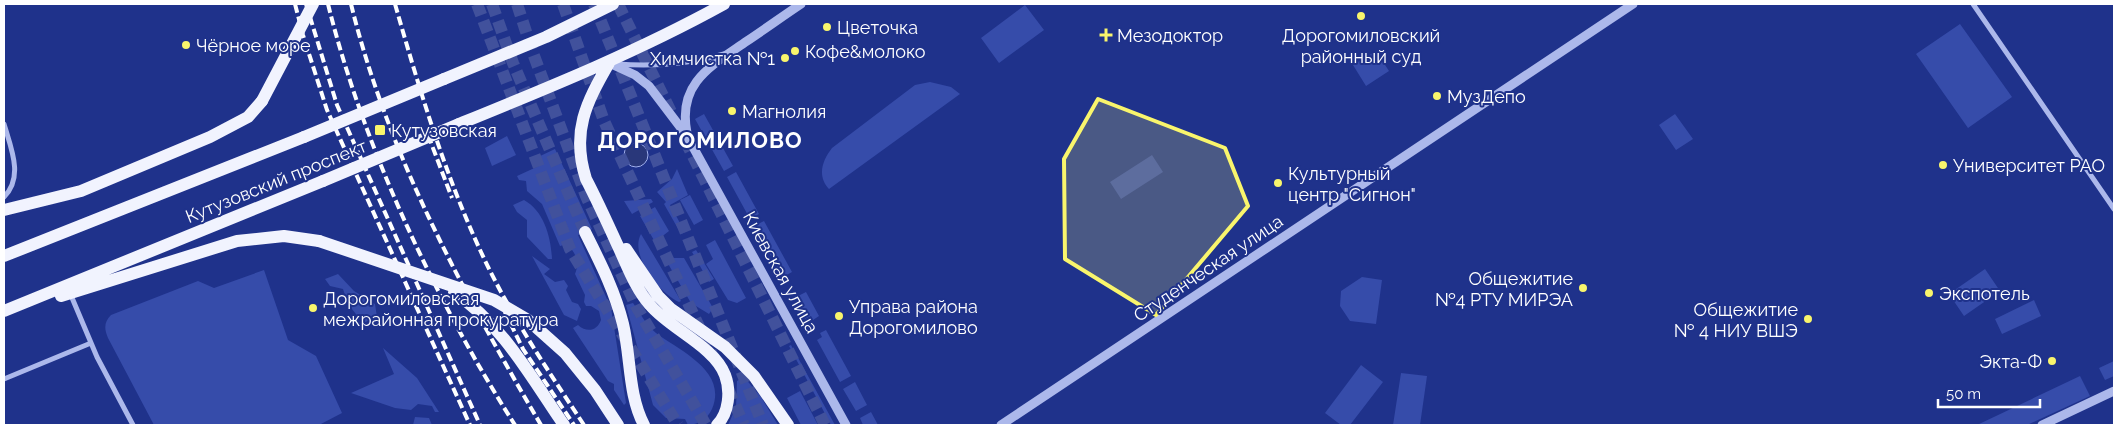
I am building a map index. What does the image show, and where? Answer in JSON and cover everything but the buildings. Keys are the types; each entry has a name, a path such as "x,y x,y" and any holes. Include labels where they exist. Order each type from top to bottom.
{"main road":[{"path":"4,210 80,191 210,137 248,117 262,101 313,4"},
{"name":"Кутузовский проспект","path":"4,256 304,137 546,37 613,4"},
{"name":"Кутузовский проспект","path":"4,312 609,63 678,30 724,4"},
{"path":"609,63 585,111 580,128 578,146 586,179 636,284 649,305 664,320 709,353 720,366 725,376 728,403 725,413 716,425"},
{"path":"606,220 658,296 725,347 748,370 774,403 788,425"},
{"path":"585,232 618,306 644,423"},
{"path":"4,312 237,241 284,236 319,241 494,300 528,320 565,353 595,390 618,425"},
{"path":"437,282 475,306 512,350 564,425"}],"street":[{"name":"Киевская улица","path":"687,136 684,111 692,88 701,74 801,4"},
{"name":"Студенческая улица","path":"1001,425 1633,4"},
{"path":"1973,4 2114,209"},
{"path":"609,63 641,66 675,64 705,60 732,52"},
{"name":"Киевская улица","path":"609,63 634,75 649,86 659,96 687,136 846,425"},
{"path":"4,124 15,166 13,182 4,197"},
{"path":"70,293 91,343 132,425"},
{"path":"4,379 91,343"},
{"path":"2042,425 2114,391"}],"highlighted area":[{"path":"1098,99 1225,148 1248,206 1156,315 1065,259 1064,159"}],"shaded area":[{"path":"1025,5 1044,30 999,63 981,38"},
{"path":"1960,24 2012,97 1968,128 1916,54"},
{"path":"1376,51 1389,71 1366,86 1353,65"},
{"path":"930,82 951,87 960,94 829,189 823,179 822,168 832,148 915,85"},
{"path":"704,114 733,166 724,171 695,119"},
{"path":"1675,114 1693,139 1676,150 1659,125"},
{"path":"507,136 516,155 492,166 485,148"},
{"path":"636,143 645,146 648,155 645,164 636,167 627,164 624,155 627,146"},
{"path":"555,149 592,229 578,235 611,308 626,403 624,405 614,390 614,384 608,381 573,328 578,325 581,328 591,330 597,327 601,320 599,311 591,306 586,306 584,302 585,295 575,274 577,262 575,254 567,244 560,246 542,204 527,191 526,181 519,180 517,176 541,165 538,157"},
{"path":"1152,155 1163,172 1121,199 1110,182"},
{"path":"677,169 688,195 670,205 685,232 681,234 664,204 666,202 657,192 672,179"},
{"path":"736,172 759,214 750,219 727,177"},
{"path":"690,195 703,220 694,225 680,200"},
{"path":"651,199 653,202 632,214 624,201"},
{"path":"524,200 537,211 545,225 552,259 548,259 527,237 527,220 517,212 513,205"},
{"path":"655,207 669,231 655,242 640,216"},
{"path":"764,221 792,272 783,277 754,226"},
{"path":"641,234 681,301 679,302 671,298 655,283 648,273 639,252 638,243"},
{"path":"715,240 746,298 737,303 728,300 706,264 713,259 706,245"},
{"path":"696,250 714,279 709,282 692,252"},
{"path":"532,256 550,269 544,274 555,282 564,280 568,286 566,290 572,302 578,304 581,309 577,321 564,315"},
{"path":"673,258 684,258 713,308 709,314 691,303 667,262"},
{"path":"1985,269 2000,291 1964,316 1949,294"},
{"path":"264,270 288,340 316,356 342,413 319,425 154,425 108,338 105,326 107,320 111,315 198,281 214,288"},
{"path":"338,274 354,291 375,304 377,317 363,323 348,304 343,289 330,286 325,279"},
{"path":"1362,277 1382,280 1376,324 1350,321 1340,306 1341,291"},
{"path":"806,292 819,316 813,320 811,316 805,319 794,298"},
{"path":"2034,300 2041,316 2002,334 1995,319"},
{"path":"633,303 652,330 688,355 708,373 713,384 715,396 712,409 702,421 688,425 685,419 666,418 653,405 626,305"},
{"path":"826,330 851,376 840,382 817,340 822,337 820,333"},
{"path":"791,345 835,425 831,425 789,346"},
{"path":"383,348 417,378 439,412 435,412 432,406 418,404 411,410 395,408 351,393 394,374"},
{"path":"2114,361 2114,376 2105,380 2099,368"},
{"path":"1361,365 1383,382 1350,425 1341,425 1325,413"},
{"path":"1401,373 1427,376 1420,425 1393,425"},
{"path":"2080,376 2090,396 2027,425 1977,425"},
{"path":"744,377 761,397 778,425 728,425 736,407 737,381"},
{"path":"855,382 867,405 856,411 843,389"},
{"path":"800,391 818,425 801,425 787,398"},
{"path":"871,412 878,425 863,425 860,418"},
{"path":"415,417 429,418 432,425 413,425"}],"tunnel":[{"path":"477,4 570,249 678,425"},
{"path":"492,4 513,63 585,232"},
{"path":"517,4 533,53 586,196 636,306 706,425"},
{"path":"563,4 604,121 713,357"},
{"path":"594,4 763,425"},
{"path":"618,4 673,116"},
{"path":"685,140 825,425"},
{"path":"728,389 744,425"}],"railway":[{"path":"295,4 327,110 470,425"},
{"path":"306,4 337,105 480,425"},
{"path":"328,4 361,112 405,222 457,327 515,425"},
{"path":"351,4 385,115 407,168 456,273 541,425"},
{"path":"395,4 444,161 481,252 516,319 584,425"},
{"path":"428,135 452,198"},
{"path":"499,300 523,349 574,425"}],"place":[{"name":"Дорогомиловский районный суд","path":"1361,16"},
{"name":"Цветочка","path":"827,27"},
{"name":"Мезодоктор","path":"1106,35"},
{"name":"Чёрное море","path":"186,45"},
{"name":"Кофе&молоко","path":"795,51"},
{"name":"Химчистка №1","path":"785,58"},
{"name":"МузДепо","path":"1437,96"},
{"name":"Магнолия","path":"732,111"},
{"name":"Кутузовская","path":"380,130"},
{"name":"Университет РАО","path":"1943,165"},
{"name":"Культурный центр \"Сигнон\"","path":"1278,183"},
{"name":"Общежитие №4 РТУ МИРЭА","path":"1583,288"},
{"name":"Экспотель","path":"1929,293"},
{"name":"Дорогомиловская межрайонная прокуратура","path":"313,308"},
{"name":"Управа района Дорогомилово","path":"839,316"},
{"name":"Общежитие № 4 НИУ ВШЭ","path":"1808,319"},
{"name":"Экта-Ф","path":"2052,361"}],"district":[{"name":"ДОРОГОМИЛОВО","path":"700,140"}]}
